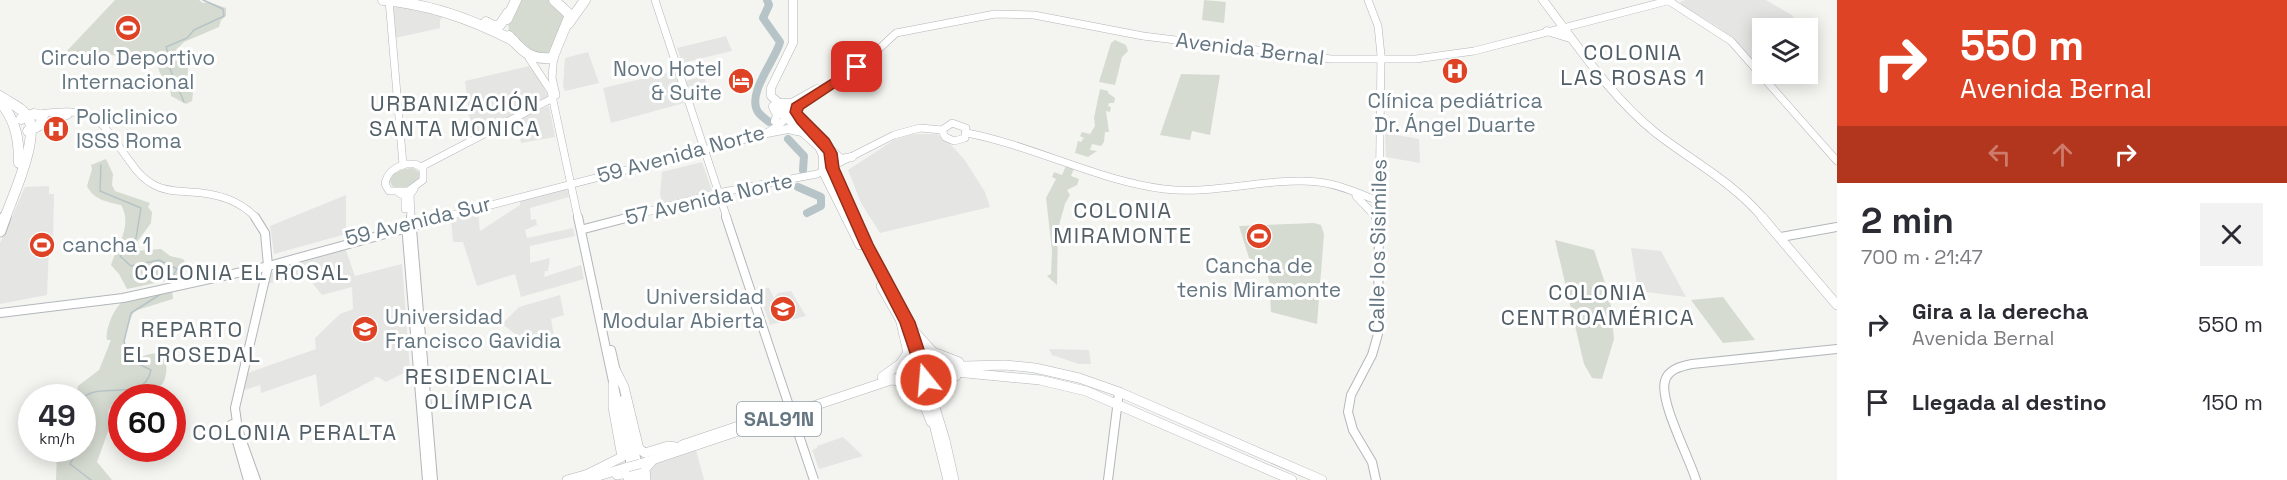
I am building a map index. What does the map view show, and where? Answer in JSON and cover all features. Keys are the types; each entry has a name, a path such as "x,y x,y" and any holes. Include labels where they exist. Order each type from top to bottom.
{"highway":[{"path":"383,0 435,7 514,41"},
{"path":"414,0 462,12 493,26 501,24 516,0"},
{"path":"508,13 506,30 529,58 540,60 553,56 570,15 554,0"},
{"path":"566,10 573,9 583,0"},
{"path":"561,34 583,0"},
{"path":"0,96 27,116 35,128"},
{"path":"0,102 9,112 16,128 19,156 17,174 0,223"},
{"path":"0,231 20,178 35,128 44,119 40,114 27,116 16,128"},
{"path":"16,128 35,128"}],"main road":[{"path":"791,0 789,42 766,90 767,99 841,159 852,157"},
{"path":"1543,0 1599,75 1636,115 1675,147 1741,193 1837,305"},
{"path":"1547,31 1562,34 1575,42"},
{"path":"774,104 792,103 818,89"},
{"path":"774,104 777,115 775,121"},
{"path":"797,107 806,130 822,152 824,172 913,336 945,440 954,480"},
{"path":"767,133 788,129 806,130"},
{"path":"827,146 831,153 832,168 875,264 900,313 948,480"},
{"path":"900,313 929,351 948,360 977,364"},
{"path":"886,378 908,353 900,313"},
{"name":"SAL91N","path":"567,480 590,479 676,447 795,411 902,373 951,369 977,364 1035,368 1079,378 1119,392 1322,480"},
{"name":"SAL91N","path":"951,369 1063,385 1117,403 1292,480"},
{"path":"616,371 624,387 640,450 645,453 668,446 676,447"},
{"path":"945,440 946,428 935,392 936,384 947,376 981,374"},
{"path":"886,378 906,382 916,387 935,429"},
{"path":"613,384 613,407 622,457 618,461 593,469 590,479 623,473 628,475 629,480"},
{"name":"SAL91N","path":"640,461 654,459 774,417"},
{"path":"1188,433 1195,432 1217,441 1225,439"},
{"path":"646,480 645,469 654,459"}],"street":[{"path":"389,0 403,165"},
{"path":"655,0 702,148 814,480"},
{"name":"Calle los Sisimiles","path":"1368,0 1379,31 1380,61 1377,341 1375,353 1348,407 1351,423 1374,467 1376,480"},
{"path":"1670,0 1731,41 1837,161"},
{"name":"Avenida Bernal","path":"787,115 874,55 890,36 899,31 1000,14 1034,15 1143,36 1278,54 1380,61 1441,57 1670,0"},
{"path":"553,56 552,78 634,480"},
{"path":"529,58 550,88 553,98 641,480"},
{"name":"Avenida Bernal","path":"787,115 818,89 841,76"},
{"path":"421,167 553,98"},
{"path":"40,114 76,112 90,114 104,124 144,178 153,185 165,189 219,195 246,207 257,219 268,245 267,264 235,408 238,430 256,480"},
{"name":"59 Avenida Norte","path":"702,148 767,133 787,115"},
{"name":"59 Avenida Norte","path":"573,182 761,132 787,115"},
{"path":"35,128 67,116 86,117 97,122 141,179 150,187 173,193 211,196 241,207 252,217 261,231 266,248 267,264 231,407 233,433 248,480"},
{"path":"955,123 964,126 967,133 963,139 954,141 945,137 942,130 955,123"},
{"name":"57 Avenida Norte","path":"584,229 718,193 824,172 905,131 920,128 942,130"},
{"path":"967,133 1012,142 1125,181 1166,189 1314,182 1379,201"},
{"path":"427,480 409,225 410,195 424,179 425,172 415,164 403,165 391,171 385,180 387,189 405,196 409,225 433,480"},
{"name":"59 Avenida Sur","path":"0,311 123,298 267,264 573,182"},
{"path":"399,193 414,189"},
{"path":"1350,191 1366,204 1379,220"},
{"path":"1781,237 1837,227"},
{"path":"765,332 770,356 795,411"},
{"path":"1696,480 1665,398 1665,379 1673,370 1692,364 1837,349"},
{"path":"772,352 795,411 814,480"},
{"path":"1108,480 1119,392"},
{"path":"774,417 782,410 795,411"},
{"path":"774,417 786,419 795,411"}],"shaded area":[{"name":"Circulo Deportivo Internacional","path":"115,0 199,0 226,8 226,16 221,20 219,27 184,42 175,51 175,60 188,68 187,86 193,93 192,101 186,104 171,96 170,89 158,67 149,61 148,57 65,53"},
{"path":"518,0 549,0 566,15 550,54 540,58 509,33 508,20"},
{"path":"1204,0 1226,2 1224,23 1202,20"},
{"path":"1685,0 1766,0 1795,18 1752,18 1752,59 1718,27 1680,2"},
{"path":"393,4 447,12 440,20 440,28 395,38"},
{"path":"726,36 732,51 682,63 677,48"},
{"path":"1115,40 1126,45 1128,51 1122,57 1115,85 1099,82 1111,43"},
{"path":"588,52 599,83 565,91 563,86 565,58"},
{"path":"529,66 538,76 548,96 472,137 465,81"},
{"path":"675,71 684,103 611,123 603,88"},
{"path":"1181,74 1220,75 1210,135 1192,131 1190,140 1160,135"},
{"path":"704,76 711,98 693,102 685,81"},
{"path":"1100,89 1108,91 1115,98 1114,103 1109,103 1110,112 1106,111 1109,132 1105,132 1101,146 1092,144 1090,150 1097,151 1088,157 1075,153 1078,141 1081,142 1084,138 1080,136 1082,132 1090,134 1095,126 1094,118"},
{"path":"549,106 555,137 521,143 516,120"},
{"path":"1385,133 1419,139 1420,163 1386,157"},
{"path":"913,134 937,134 952,146 964,159 985,192 990,207 880,233 861,203 848,170 894,140"},
{"path":"106,159 113,174 112,185 115,191 150,203 148,207 152,212 151,223 134,246 137,251 161,249 170,256 183,259 188,267 179,278 127,289 111,265 125,228 124,213 121,205 97,197 87,186 91,165"},
{"path":"702,162 712,190 662,204 660,194 662,172"},
{"path":"1066,166 1074,168 1071,176 1079,179 1077,185 1067,190 1070,195 1058,229 1057,285 1047,276 1051,274 1052,251 1046,198 1056,179 1052,177 1054,172 1062,175"},
{"path":"413,168 419,172 419,179 403,188 392,186 390,181 396,172"},
{"path":"49,186 49,194 54,194 53,245 49,247 47,295 0,304 0,243 25,187"},
{"name":"Universidad Francisco Gavidia","path":"567,188 569,197 530,208 531,220 536,219 537,225 525,230 527,238 573,228 575,236 530,246 530,263 550,258 548,271 545,271 544,277 581,265 584,279 521,297 515,274 477,286 463,242 453,242 451,219 478,212 480,231 520,205 520,200"},
{"path":"346,195 346,234 274,254 270,226"},
{"path":"1314,223 1321,225 1324,234 1317,324 1271,312 1267,274 1249,258 1239,226"},
{"path":"1555,240 1594,250 1610,298 1614,339 1602,379 1592,378 1584,364"},
{"name":"Universidad Francisco Gavidia","path":"345,248 355,276 402,264 410,370 386,382 374,377 375,379 320,407 316,374 261,393 260,385 239,392 245,374 316,349 315,338 340,314 353,309 352,287 322,295 306,275 267,284 269,275 279,267"},
{"path":"1631,248 1661,251 1686,297 1638,291"},
{"name":"Universidad Modular Abierta","path":"757,287 769,288 774,298 778,293 791,291 806,316 770,325"},
{"path":"172,289 173,299 134,311 124,339 126,356 135,360 149,354 162,356 166,364 164,381 162,384 108,384 108,432 97,462 112,480 56,480 57,462 96,462 96,384 81,384 99,370 111,340 107,340 107,335 109,323 115,311 126,299"},
{"name":"Universidad Francisco Gavidia","path":"560,295 564,315 551,319 554,337 517,335 502,324 519,307"},
{"path":"1723,297 1755,340 1723,343 1691,300"},
{"path":"1049,349 1089,350 1091,364 1079,364 1052,355"},
{"path":"843,437 863,456 819,469 812,450"},
{"path":"696,450 704,480 648,480 650,466"}],"waterway":[{"path":"184,102 168,64 169,55 166,47 187,38 194,30 224,16 223,9 203,0"},
{"path":"767,0 769,5 763,18 780,42 759,86 755,105 758,112 769,122"},
{"path":"788,139 804,156 803,170"},
{"path":"101,165 100,191 141,208 136,238 120,256 131,266 159,260 177,269 168,285"},
{"path":"798,187 821,197 821,206 807,213"},
{"path":"96,392 132,389 147,380 151,370 128,359 124,341 131,313 164,292"},
{"path":"71,462 70,464 91,480"}],"place":[{"name":"Circulo Deportivo Internacional","path":"128,28"},
{"name":"Clínica pediátrica Dr. Ángel Duarte","path":"1455,71"},
{"name":"Novo Hotel & Suite","path":"741,81"},
{"name":"Policlinico ISSS Roma","path":"56,129"},
{"name":"Cancha de tenis Miramonte","path":"1259,236"},
{"name":"cancha 1","path":"42,245"},
{"name":"Universidad Modular Abierta","path":"783,309"},
{"name":"Universidad Francisco Gavidia","path":"365,329"}],"district":[{"name":"COLONIA LAS ROSAS 1","path":"1633,64"},
{"name":"URBANIZACIÓN SANTA MONICA","path":"455,116"},
{"name":"COLONIA MIRAMONTE","path":"1123,222"},
{"name":"COLONIA EL ROSAL","path":"242,272"},
{"name":"COLONIA CENTROAMÉRICA","path":"1598,304"},
{"name":"REPARTO EL ROSEDAL","path":"192,342"},
{"name":"RESIDENCIAL OLÍMPICA","path":"479,388"},
{"name":"COLONIA PERALTA","path":"295,432"}],"route":[{"path":"857,67 797,107 796,112 806,126 824,142 831,153 832,168 866,245 913,336 926,380"}]}
